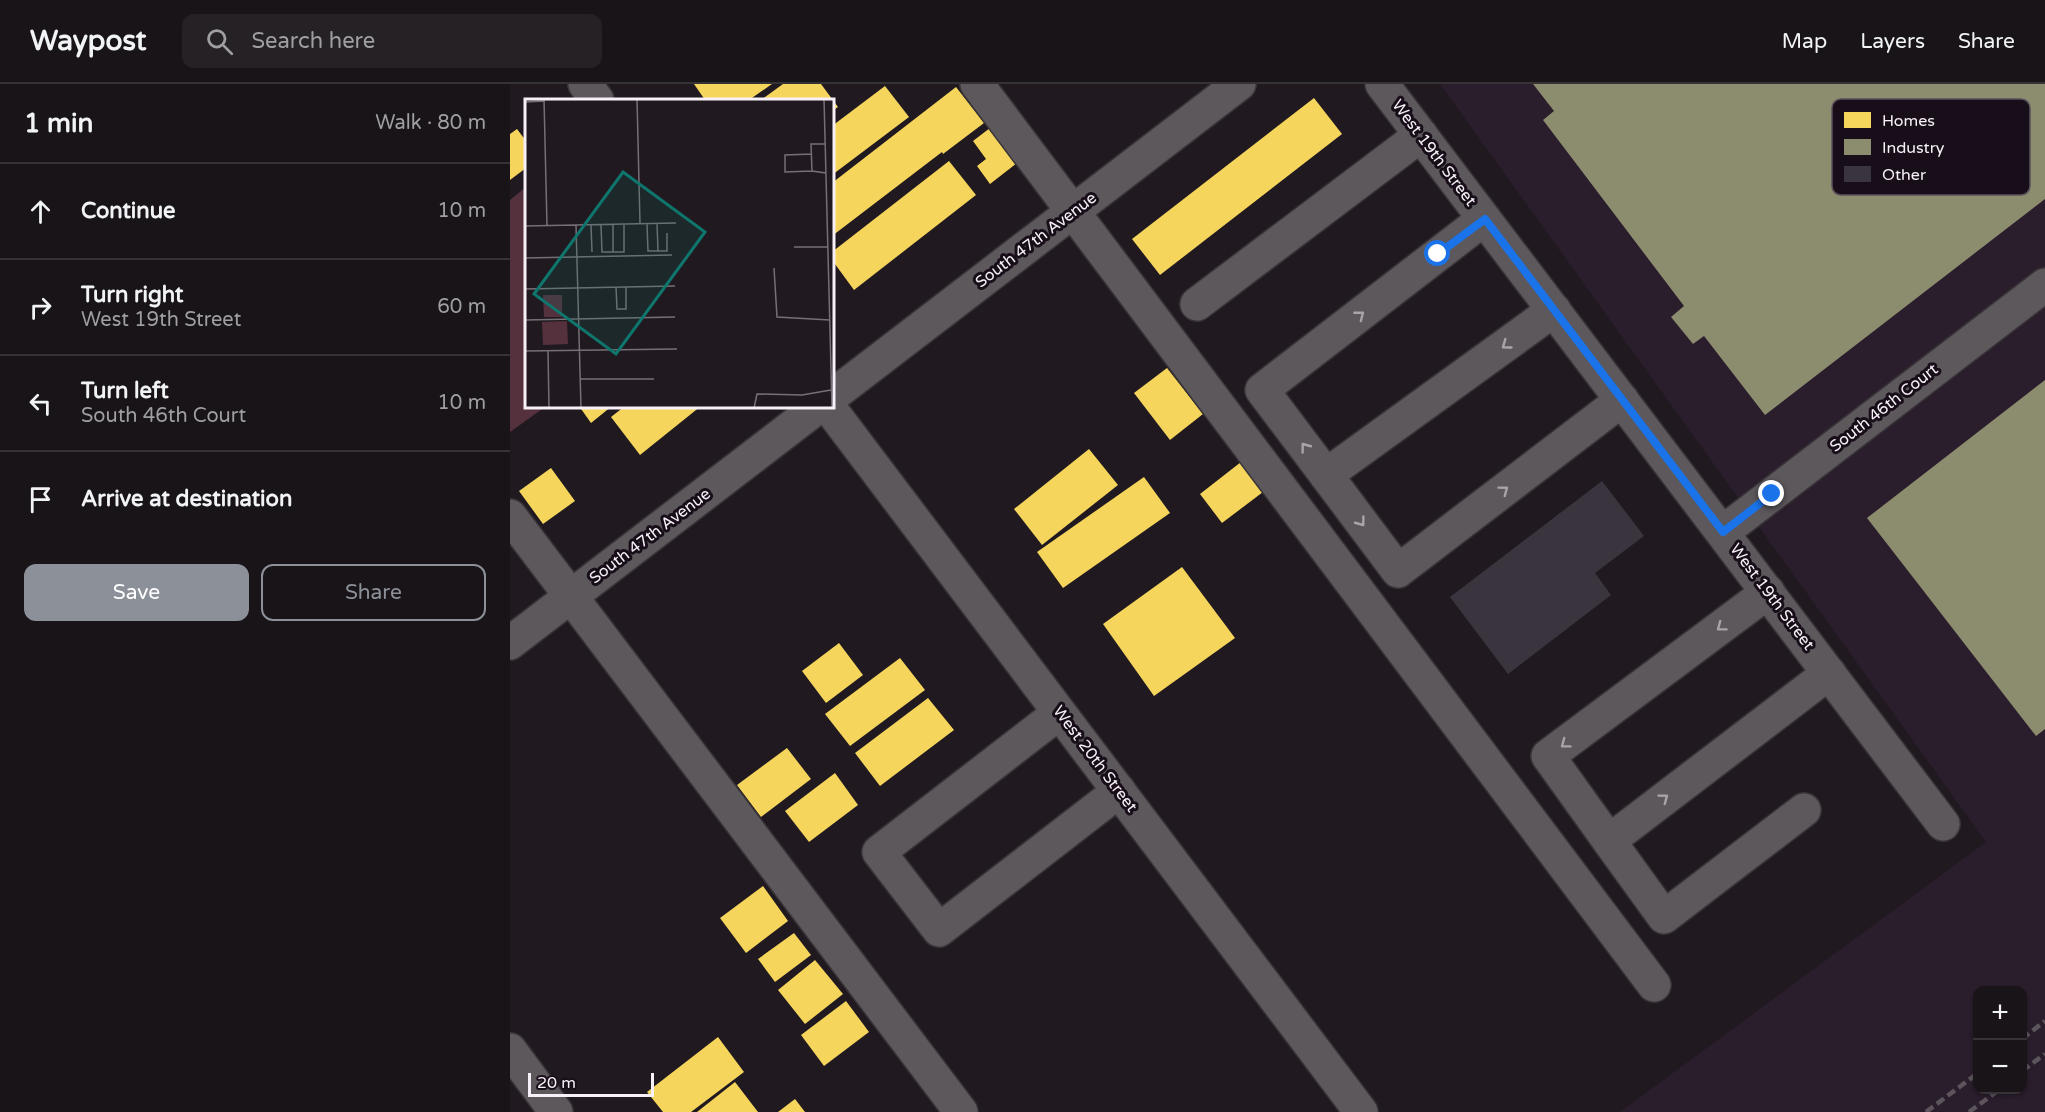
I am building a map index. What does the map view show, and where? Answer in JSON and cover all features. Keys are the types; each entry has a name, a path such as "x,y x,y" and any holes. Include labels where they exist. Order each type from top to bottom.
{"street":[{"path":"585,84 596,99"},
{"path":"977,84 1654,985"},
{"name":"South 47th Avenue","path":"834,394 1239,84"},
{"name":"West 19th Street","path":"1382,84 1944,824"},
{"path":"1197,304 1421,135"},
{"path":"1485,219 1262,390 1398,571 1623,400"},
{"name":"South 46th Court","path":"1723,532 2045,285"},
{"path":"1326,475 1554,310"},
{"name":"South 47th Avenue","path":"510,643 816,408"},
{"name":"West 20th Street","path":"830,408 1361,1112"},
{"path":"510,516 962,1112"},
{"path":"1767,592 1548,756 1664,917 1804,810"},
{"path":"1609,841 1829,673"},
{"path":"1059,713 879,852 939,930 1119,791"},
{"path":"510,1050 556,1112"}],"shaded area":[{"path":"1440,84 2045,84 2045,1112 1620,1112 1986,842"},
{"path":"525,188 525,408 544,408 510,432 510,200"}],"building: Homes":[{"path":"694,84 772,84 750,99 704,99"},
{"path":"783,84 821,84 832,99 762,99"},
{"path":"885,86 909,117 834,173 834,124"},
{"path":"956,87 984,123 834,234 834,181"},
{"path":"1314,98 1342,134 1160,275 1132,239"},
{"path":"990,128 1017,163 990,184 977,166 986,159 973,141"},
{"path":"517,129 525,140 525,169 510,180 510,134"},
{"path":"949,161 976,195 854,290 834,263 834,250"},
{"path":"1167,368 1203,414 1170,440 1134,393"},
{"path":"580,408 610,408 591,423"},
{"path":"622,408 699,408 640,455 611,417"},
{"path":"1089,449 1118,485 1042,545 1014,509"},
{"path":"1241,462 1263,492 1222,523 1200,494"},
{"path":"551,468 575,501 543,524 519,491"},
{"path":"1144,477 1170,513 1063,588 1037,552"},
{"path":"1182,567 1235,638 1154,696 1103,624"},
{"path":"839,643 863,675 826,703 802,671"},
{"path":"900,658 925,690 850,746 825,714"},
{"path":"928,698 954,730 880,786 855,753"},
{"path":"787,748 811,779 761,817 737,785"},
{"path":"835,773 858,805 809,842 785,811"},
{"path":"763,886 788,921 746,953 720,918"},
{"path":"794,933 811,955 775,982 758,959"},
{"path":"815,960 843,994 805,1024 778,990"},
{"path":"846,1001 869,1032 824,1066 801,1035"},
{"path":"718,1037 744,1072 691,1112 663,1112 647,1092"},
{"path":"735,1082 758,1112 697,1112"},
{"path":"795,1099 805,1112 778,1112"}],"building: Industry":[{"path":"1533,84 2045,84 2045,199 1765,415 1704,336 1693,344 1671,317 1684,306 1543,120 1554,111"},
{"path":"2045,380 2045,729 2036,736 1867,518"}],"building: Other":[{"path":"1602,481 1644,536 1595,573 1611,595 1508,674 1450,597"}],"railway":[{"path":"2027,1035 2045,1021"},
{"path":"2027,1067 2045,1054"},
{"path":"1926,1112 1973,1077"},
{"path":"1969,1112 1994,1094"}],"route":[{"path":"1438,254 1485,219 1723,532 1772,494"}]}
